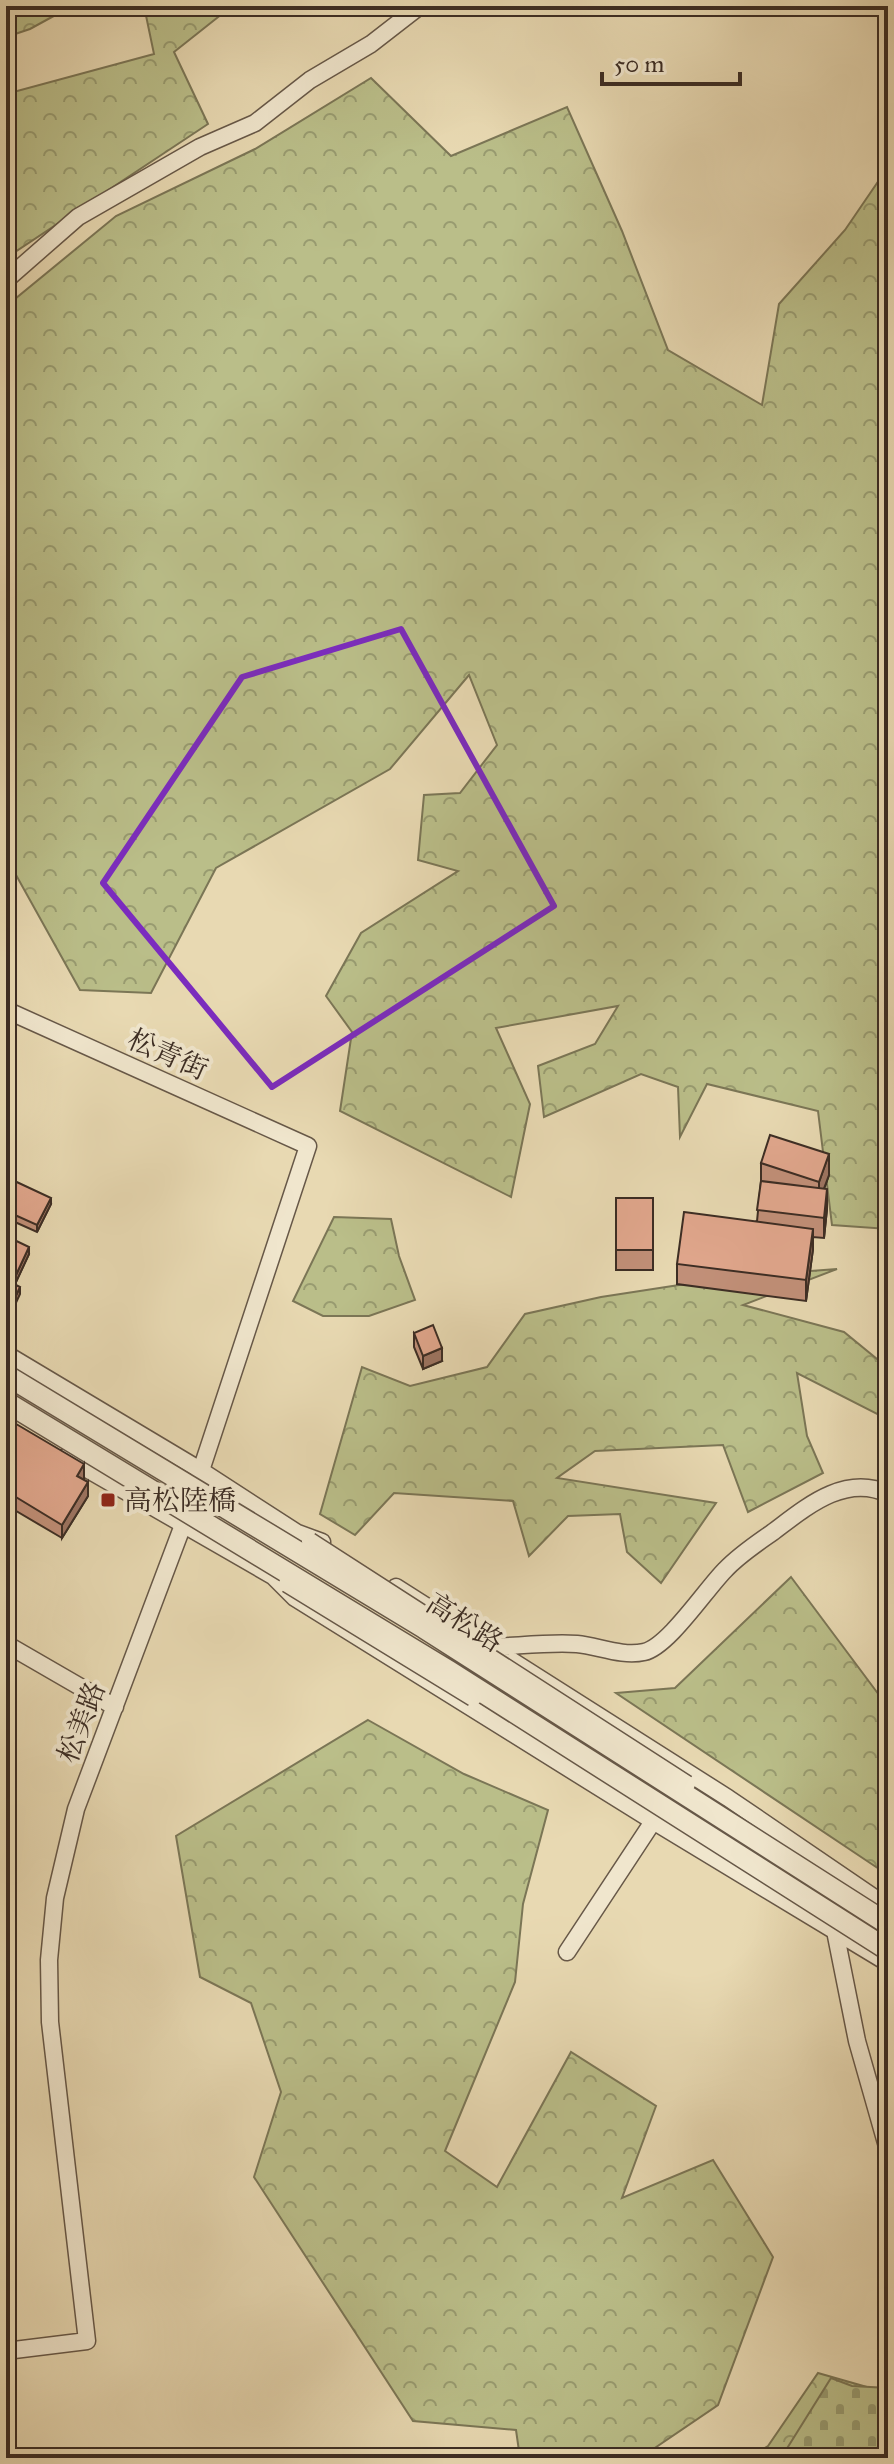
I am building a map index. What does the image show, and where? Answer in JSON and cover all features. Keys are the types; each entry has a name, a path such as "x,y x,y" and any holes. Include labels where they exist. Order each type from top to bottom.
{"street":[{"path":"6,280 78,217 200,147 255,123 310,80 371,44 420,6"},
{"name":"松青街","path":"6,1010 308,1146"},
{"name":"松美路","path":"6,2351 87,2341 50,2022 49,1960 55,1898 76,1809 183,1525 308,1146"},
{"name":"高松路","path":"6,1354 200,1470 696,1790 712,1825"},
{"name":"高松路","path":"6,1375 424,1628 888,1950"},
{"name":"高松路","path":"6,1402 449,1671 888,1924"},
{"path":"6,1421 272,1575 676,1821 712,1825"},
{"path":"491,1647 566,1643 645,1652 663,1642 726,1569 812,1503 859,1487 888,1494"},
{"name":"高松路","path":"295,1532 326,1543 491,1647 687,1771 888,1907"},
{"path":"272,1575 295,1598 888,1963"},
{"path":"6,1644 115,1707"},
{"path":"567,1952 687,1771"},
{"path":"851,1883 833,1928 857,2041 888,2150"}],"highlighted area":[{"path":"401,629 554,906 272,1087 103,883 242,677"}],"green space":[{"path":"6,6 72,6 30,29 6,37"},
{"path":"144,6 232,6 174,52 208,124 6,258 6,94 154,54"},
{"path":"371,78 451,156 567,107 622,231 668,350 762,405 779,304 845,230 888,167 888,1229 832,1225 818,1111 707,1084 680,1137 678,1087 641,1074 544,1117 538,1066 595,1044 618,1006 496,1028 530,1104 511,1197 340,1111 352,1032 326,996 361,933 458,871 418,860 424,795 460,793 497,745 469,675 390,769 216,868 151,993 80,990 6,857 6,312 15,299 116,216 255,149"},
{"path":"334,1217 391,1219 399,1256 415,1300 369,1316 323,1316 293,1301"},
{"path":"837,1269 743,1305 844,1332 888,1368 888,1408 883,1417 797,1373 807,1436 823,1473 748,1512 723,1445 595,1451 557,1478 716,1503 661,1583 627,1552 620,1514 568,1516 529,1556 513,1501 394,1493 355,1535 320,1514 362,1367 410,1386 487,1367 525,1314 601,1297 731,1277"},
{"path":"791,1577 888,1707 888,1875 616,1693 675,1688"},
{"path":"368,1720 464,1774 548,1810 523,1904 515,1982 445,2151 497,2187 571,2052 656,2106 622,2198 713,2160 773,2257 718,2405 640,2458 520,2458 516,2430 413,2421 254,2177 281,2092 251,2003 200,1977 176,1836"},
{"path":"818,2373 888,2393 888,2458 748,2458 768,2446"},
{"path":"831,2378 852,2386 888,2388 888,2458 781,2458"}],"building":[{"path":"770,1135 829,1154 819,1182 761,1163"},
{"path":"6,1177 51,1198 37,1225 6,1211"},
{"path":"761,1181 827,1189 824,1218 757,1210"},
{"path":"616,1198 653,1198 653,1250 616,1250"},
{"path":"684,1212 813,1229 806,1280 677,1264"},
{"path":"6,1236 29,1247 16,1275 6,1270"},
{"path":"6,1280 20,1287 7,1315 6,1314"},
{"path":"433,1325 442,1348 423,1356 414,1333"},
{"path":"6,1418 84,1464 77,1476 88,1482 62,1525 6,1491"}],"place":[{"name":"高松陸橋","path":"108,1500"}]}
